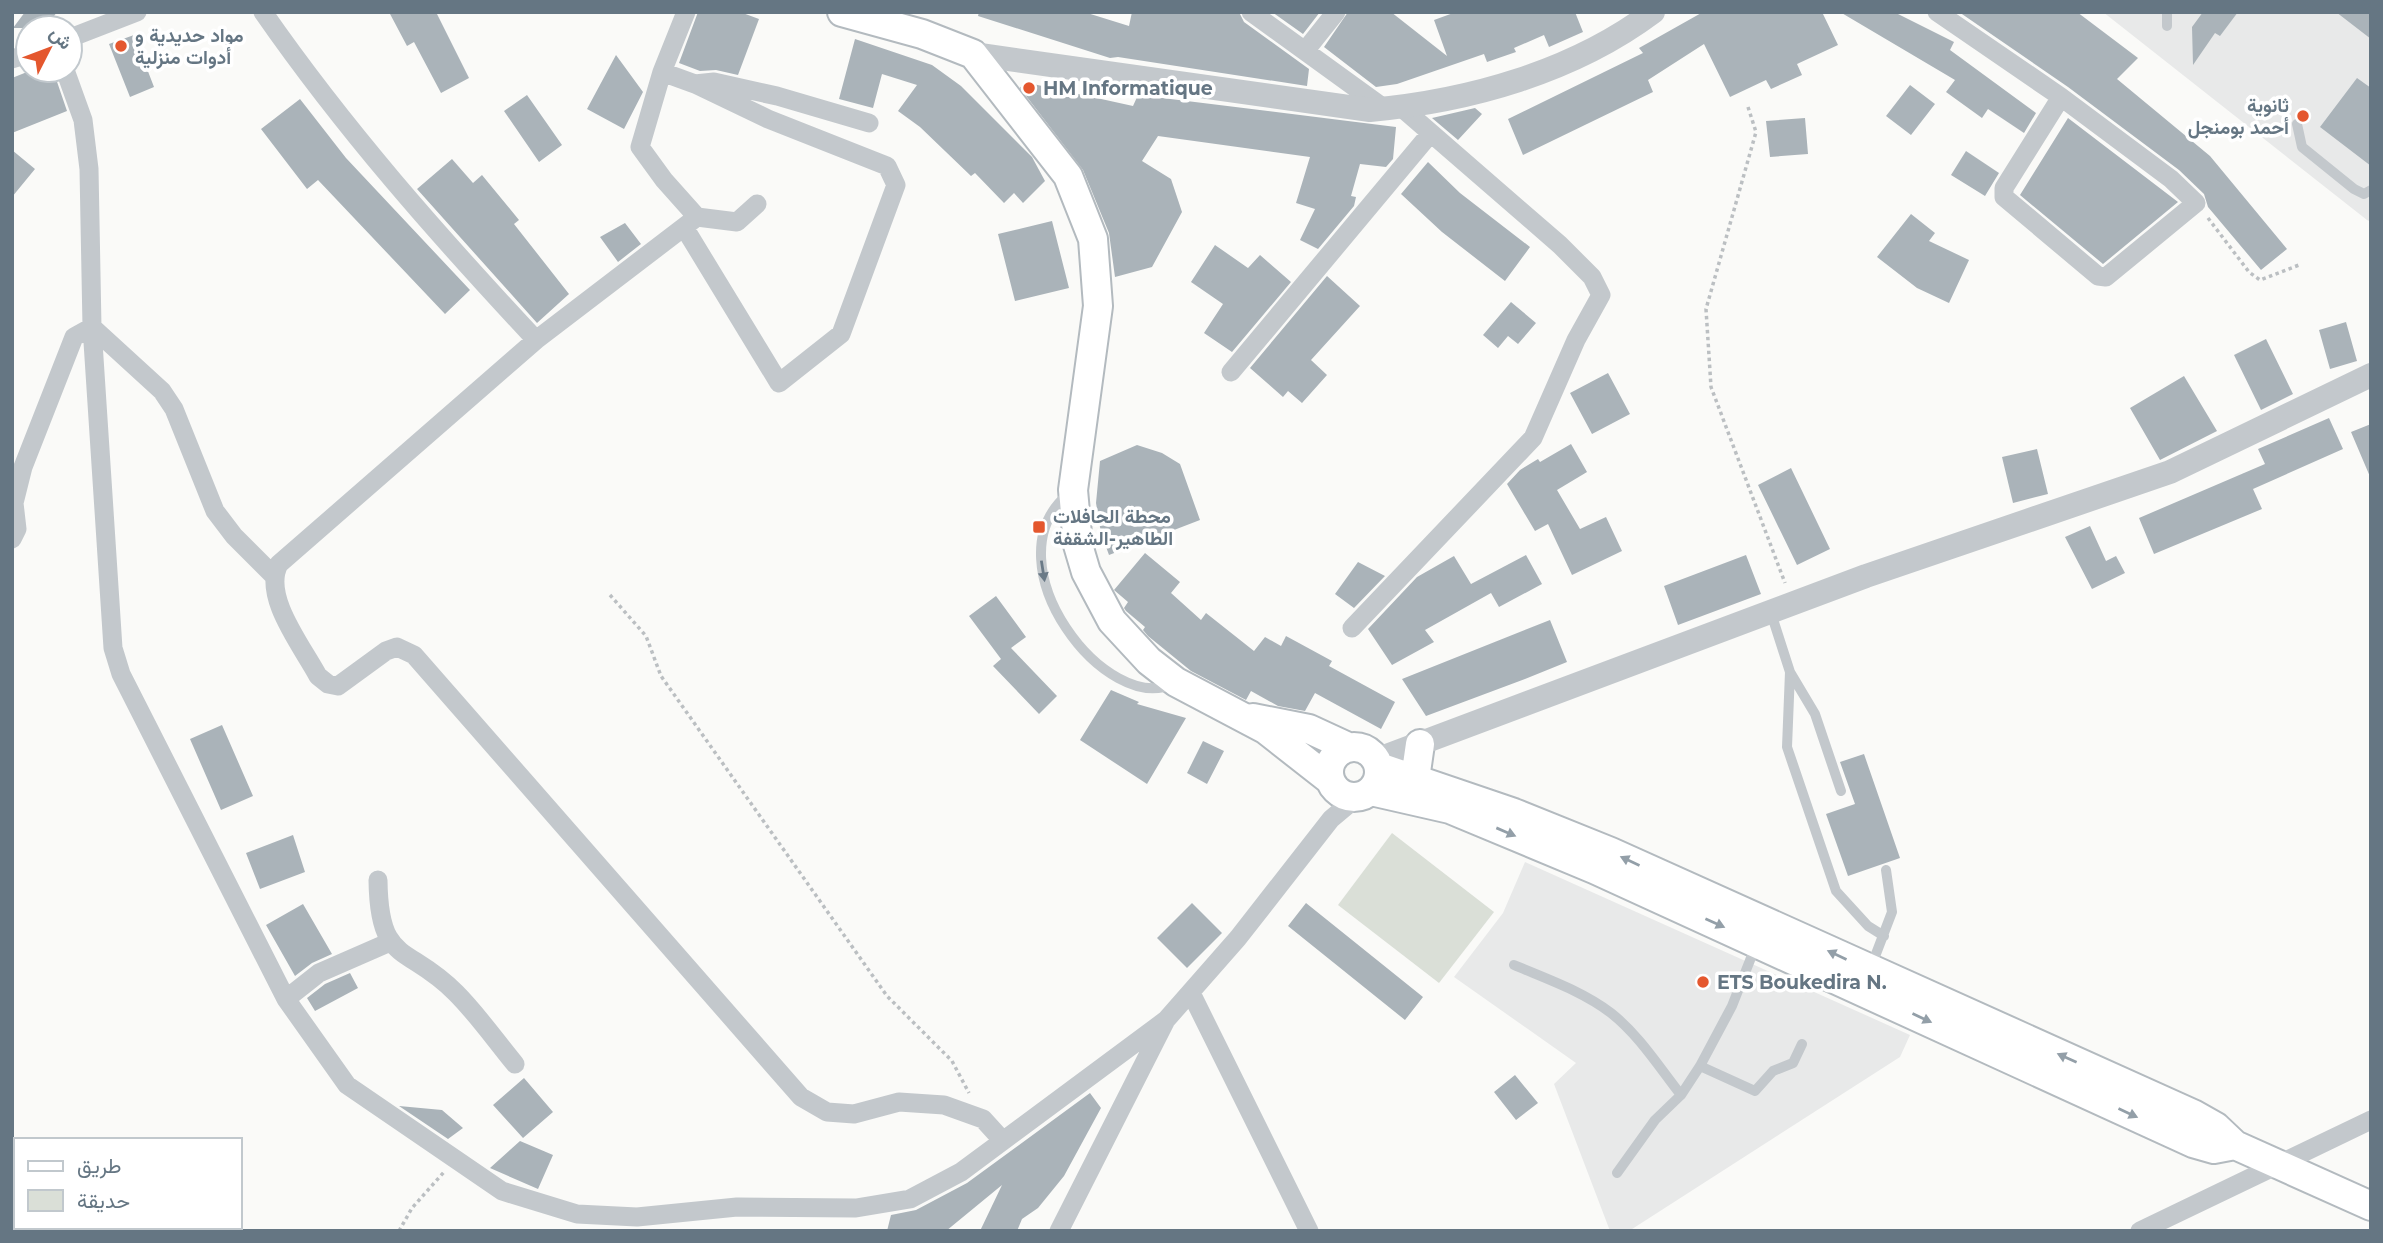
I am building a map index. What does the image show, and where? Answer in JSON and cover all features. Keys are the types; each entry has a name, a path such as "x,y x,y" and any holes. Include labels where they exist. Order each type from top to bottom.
{"main road":[{"path":"842,12 922,34 973,54 1068,176 1093,239 1098,306 1073,490 1078,545 1098,597 1129,642 1176,682 1247,718 1358,781 1468,816 1757,942 2193,1143 2214,1149 2235,1145"},
{"path":"1247,718 1299,726 1348,747 1364,748 1358,781"},
{"path":"1415,779 1420,744"},
{"path":"1348,747 1340,751 1330,763 1358,781 1415,779 1514,813 1611,852 2193,1114 2216,1127 2235,1145 2371,1206"}],"street":[{"path":"84,33 137,12"},
{"path":"263,12 310,80 372,159 536,340"},
{"path":"662,72 695,84 768,119 887,166 896,184 841,334 779,383 691,222 640,147 662,72 686,12"},
{"path":"1251,12 1430,134 1560,244 1592,277 1601,295 1576,340 1533,438 1352,628"},
{"path":"1305,51 1336,12"},
{"path":"973,54 1370,110 1393,108 1490,87 1576,60 1653,12"},
{"path":"1937,12 2061,97 2171,179 2196,203 2110,275 2098,276 2004,197 2004,188 2061,97"},
{"path":"695,84 714,82 777,96 869,122"},
{"path":"70,84 83,120 89,169 92,327 113,648 121,674 286,999 347,1085 502,1191 577,1214 636,1217 737,1207 856,1208 910,1199 961,1172 1166,1020 1191,993 1331,819 1358,781 1420,744 1866,576 2170,472 2371,375"},
{"path":"1231,372 1430,134"},
{"path":"273,575 279,564 536,340 691,222 737,222 757,204"},
{"path":"12,539 17,529 14,503 23,467 74,337 92,327"},
{"path":"92,327 162,391 174,410 215,511 234,536 273,575 277,601 318,676 328,684 338,686 397,647 414,656 802,1097 827,1112 854,1114 899,1102 943,1105 983,1119 1003,1141"},
{"path":"378,880 381,924 390,942 408,960 456,993 515,1064"},
{"path":"286,999 319,973 390,942"},
{"path":"1191,993 1309,1231"},
{"path":"1059,1231 1166,1020"},
{"path":"2140,1231 2371,1120"}],"lane":[{"path":"2167,12 2167,26"},
{"path":"2297,124 2301,147 2354,190 2364,194 2371,190"},
{"path":"1073,490 1058,504 1042,532 1042,568 1059,619 1081,647 1128,683 1152,690 1176,682"},
{"path":"1782,609 1790,672 1787,747 1836,891 1868,926 1884,936"},
{"path":"1790,672 1815,714 1842,791"},
{"path":"1870,970 1892,912 1886,870"},
{"path":"1617,1172 1655,1120 1681,1095 1700,1066 1732,1006 1757,942"},
{"path":"1514,965 1573,990 1613,1014 1628,1027 1681,1095"},
{"path":"1700,1066 1755,1091 1773,1071 1793,1063 1802,1044"}],"path":[{"path":"1748,107 1756,132 1706,309 1711,387 1782,609"},
{"path":"2196,203 2255,277 2265,280 2299,265"},
{"path":"610,595 646,636 661,676 887,996 952,1061 983,1119"},
{"path":"399,1231 412,1208 455,1161"}],"shaded area":[{"name":"ثانوية أحمد بومنجل","path":"2103,12 2371,12 2371,222 2367,220"},
{"path":"1525,862 1910,1035 1900,1057 1629,1231 1610,1231 1554,1084 1576,1063 1454,977 1503,913"}],"green space":[{"path":"1392,833 1494,912 1439,983 1338,905"}],"building":[{"path":"25,12 57,12 56,14 24,14"},
{"path":"389,12 436,12 469,78 441,93 414,42 407,46"},
{"path":"698,12 740,12 759,19 738,75 716,70 700,71 679,63"},
{"path":"979,12 1084,12 1129,26 1132,12 1239,12 1244,22 1309,69 1307,86 1118,57 1110,58 978,16"},
{"path":"1272,12 1320,12 1303,34"},
{"path":"1348,12 1391,12 1447,56 1434,20 1456,12 1575,12 1583,32 1549,47 1544,35 1514,48 1516,52 1487,62 1484,54 1397,84 1376,87 1324,47"},
{"path":"1703,12 1822,12 1838,45 1797,64 1802,75 1771,89 1766,80 1730,97 1704,44 1648,80 1653,92 1523,155 1508,119 1643,53 1639,48"},
{"path":"1840,12 1894,12 1954,42 1950,50 2036,113 2024,133 1988,109 1982,118 1946,92 1955,80"},
{"path":"1959,12 2077,12 2138,58 2117,79 2210,156 2287,249 2261,270 2208,207 2204,194 2179,170 2068,87"},
{"path":"2203,12 2238,12 2220,36 2215,33 2193,65 2192,27"},
{"path":"2336,12 2371,12 2371,39"},
{"path":"134,35 154,87 130,97 109,44"},
{"path":"855,39 932,65 961,86 1032,157 1045,181 1023,203 1014,193 1004,203 975,173 971,176 920,127 898,111 917,85 882,74 873,108 839,99"},
{"path":"616,55 643,92 624,129 587,109"},
{"path":"14,77 14,84 58,84 67,111 12,133"},
{"path":"2357,78 2371,88 2371,166 2320,127"},
{"path":"1024,82 1133,106 1138,95 1396,127 1393,159 1386,167 1360,164 1351,196 1356,197 1354,206 1318,249 1300,240 1315,209 1296,203 1310,157 1158,136 1142,161 1171,179 1182,212 1152,267 1115,277 1109,233 1083,170 1020,88"},
{"path":"1910,85 1935,104 1911,135 1886,116"},
{"path":"527,95 562,145 539,162 504,111"},
{"path":"300,99 346,158 470,290 445,314 318,180 307,189 261,129"},
{"path":"1475,108 1482,114 1458,140 1432,118"},
{"path":"1805,118 1808,154 1770,157 1766,121"},
{"path":"2068,118 2178,202 2103,264 2020,195"},
{"path":"12,150 35,169 12,197"},
{"path":"1966,151 1999,173 1985,196 1951,175"},
{"path":"452,159 473,183 482,175 519,220 514,224 569,294 537,323 417,189"},
{"path":"1428,162 1460,193 1530,247 1505,281 1442,232 1401,194"},
{"path":"1911,214 1935,233 1929,241 1969,260 1949,303 1917,288 1877,257"},
{"path":"1052,221 1069,288 1015,301 998,234"},
{"path":"625,223 641,244 618,262 600,237"},
{"path":"1215,245 1248,268 1260,255 1291,282 1232,352 1204,333 1223,304 1191,282"},
{"path":"1327,276 1360,306 1311,360 1327,375 1302,403 1288,391 1283,397 1250,368"},
{"path":"1511,302 1536,323 1518,344 1508,336 1498,348 1483,335"},
{"path":"2346,322 2357,361 2330,369 2319,330"},
{"path":"2266,339 2293,394 2261,410 2234,355"},
{"path":"1608,373 1630,414 1592,434 1570,393"},
{"path":"2184,376 2217,431 2160,460 2130,408"},
{"path":"2329,418 2343,449 2253,489 2262,509 2154,554 2139,518 2265,464 2258,449"},
{"path":"2371,424 2371,479 2351,432"},
{"path":"1571,444 1587,472 1557,490 1580,529 1606,517 1622,551 1572,575 1548,524 1535,531 1507,484 1520,470"},
{"path":"1137,445 1162,453 1180,464 1200,520 1109,555 1101,533 1096,503 1100,461"},
{"path":"2037,449 2048,494 2013,503 2002,457"},
{"path":"1791,468 1830,549 1797,565 1758,485"},
{"path":"2090,526 2106,561 2116,556 2125,573 2092,589 2065,537"},
{"path":"1145,553 1180,582 1171,593 1201,620 1206,613 1254,651 1265,637 1281,646 1286,636 1332,661 1329,666 1395,702 1381,729 1315,693 1305,711 1278,706 1251,691 1246,700 1191,671 1148,636 1143,630 1145,627 1124,608 1128,602 1114,590"},
{"path":"1526,555 1542,584 1499,607 1491,593 1425,630 1434,642 1392,665 1368,629 1417,577 1454,556 1471,584"},
{"path":"1746,555 1761,594 1678,625 1664,586"},
{"path":"1358,562 1385,576 1354,608 1335,594"},
{"path":"996,596 1026,637 1011,648 1057,696 1039,714 993,666 1001,659 969,616"},
{"path":"1550,620 1567,662 1525,679 1426,716 1402,679"},
{"path":"1111,690 1139,702 1137,704 1186,718 1147,784 1080,740"},
{"path":"222,725 253,796 221,810 190,739"},
{"path":"1203,741 1224,751 1207,784 1187,773"},
{"path":"1864,754 1900,858 1848,876 1826,814 1855,804 1840,762"},
{"path":"293,835 305,872 260,889 246,853"},
{"path":"1192,903 1222,933 1187,968 1157,938"},
{"path":"1306,903 1423,997 1405,1020 1288,926"},
{"path":"303,904 332,954 312,963 295,976 266,925"},
{"path":"350,973 358,988 315,1011 307,998 325,984"},
{"path":"1515,1075 1538,1103 1516,1120 1494,1092"},
{"path":"524,1078 553,1112 523,1138 493,1105"},
{"path":"1090,1093 1101,1108 1064,1176 1038,1208 1022,1219 1017,1231 980,1231 1002,1185 946,1231 887,1231 891,1215 916,1210 967,1183"},
{"path":"399,1106 442,1110 463,1128 448,1139"},
{"path":"520,1141 553,1155 538,1189 490,1168"}],"place":[{"name":"مواد حديدية و أدوات منزلية","path":"121,46"},
{"name":"HM Informatique","path":"1029,88"},
{"name":"ثانوية أحمد بومنجل","path":"2303,116"},
{"name":"محطة الحافلات الطاهير-الشقفة","path":"1039,527"},
{"name":"ETS Boukedira N.","path":"1703,982"}]}
